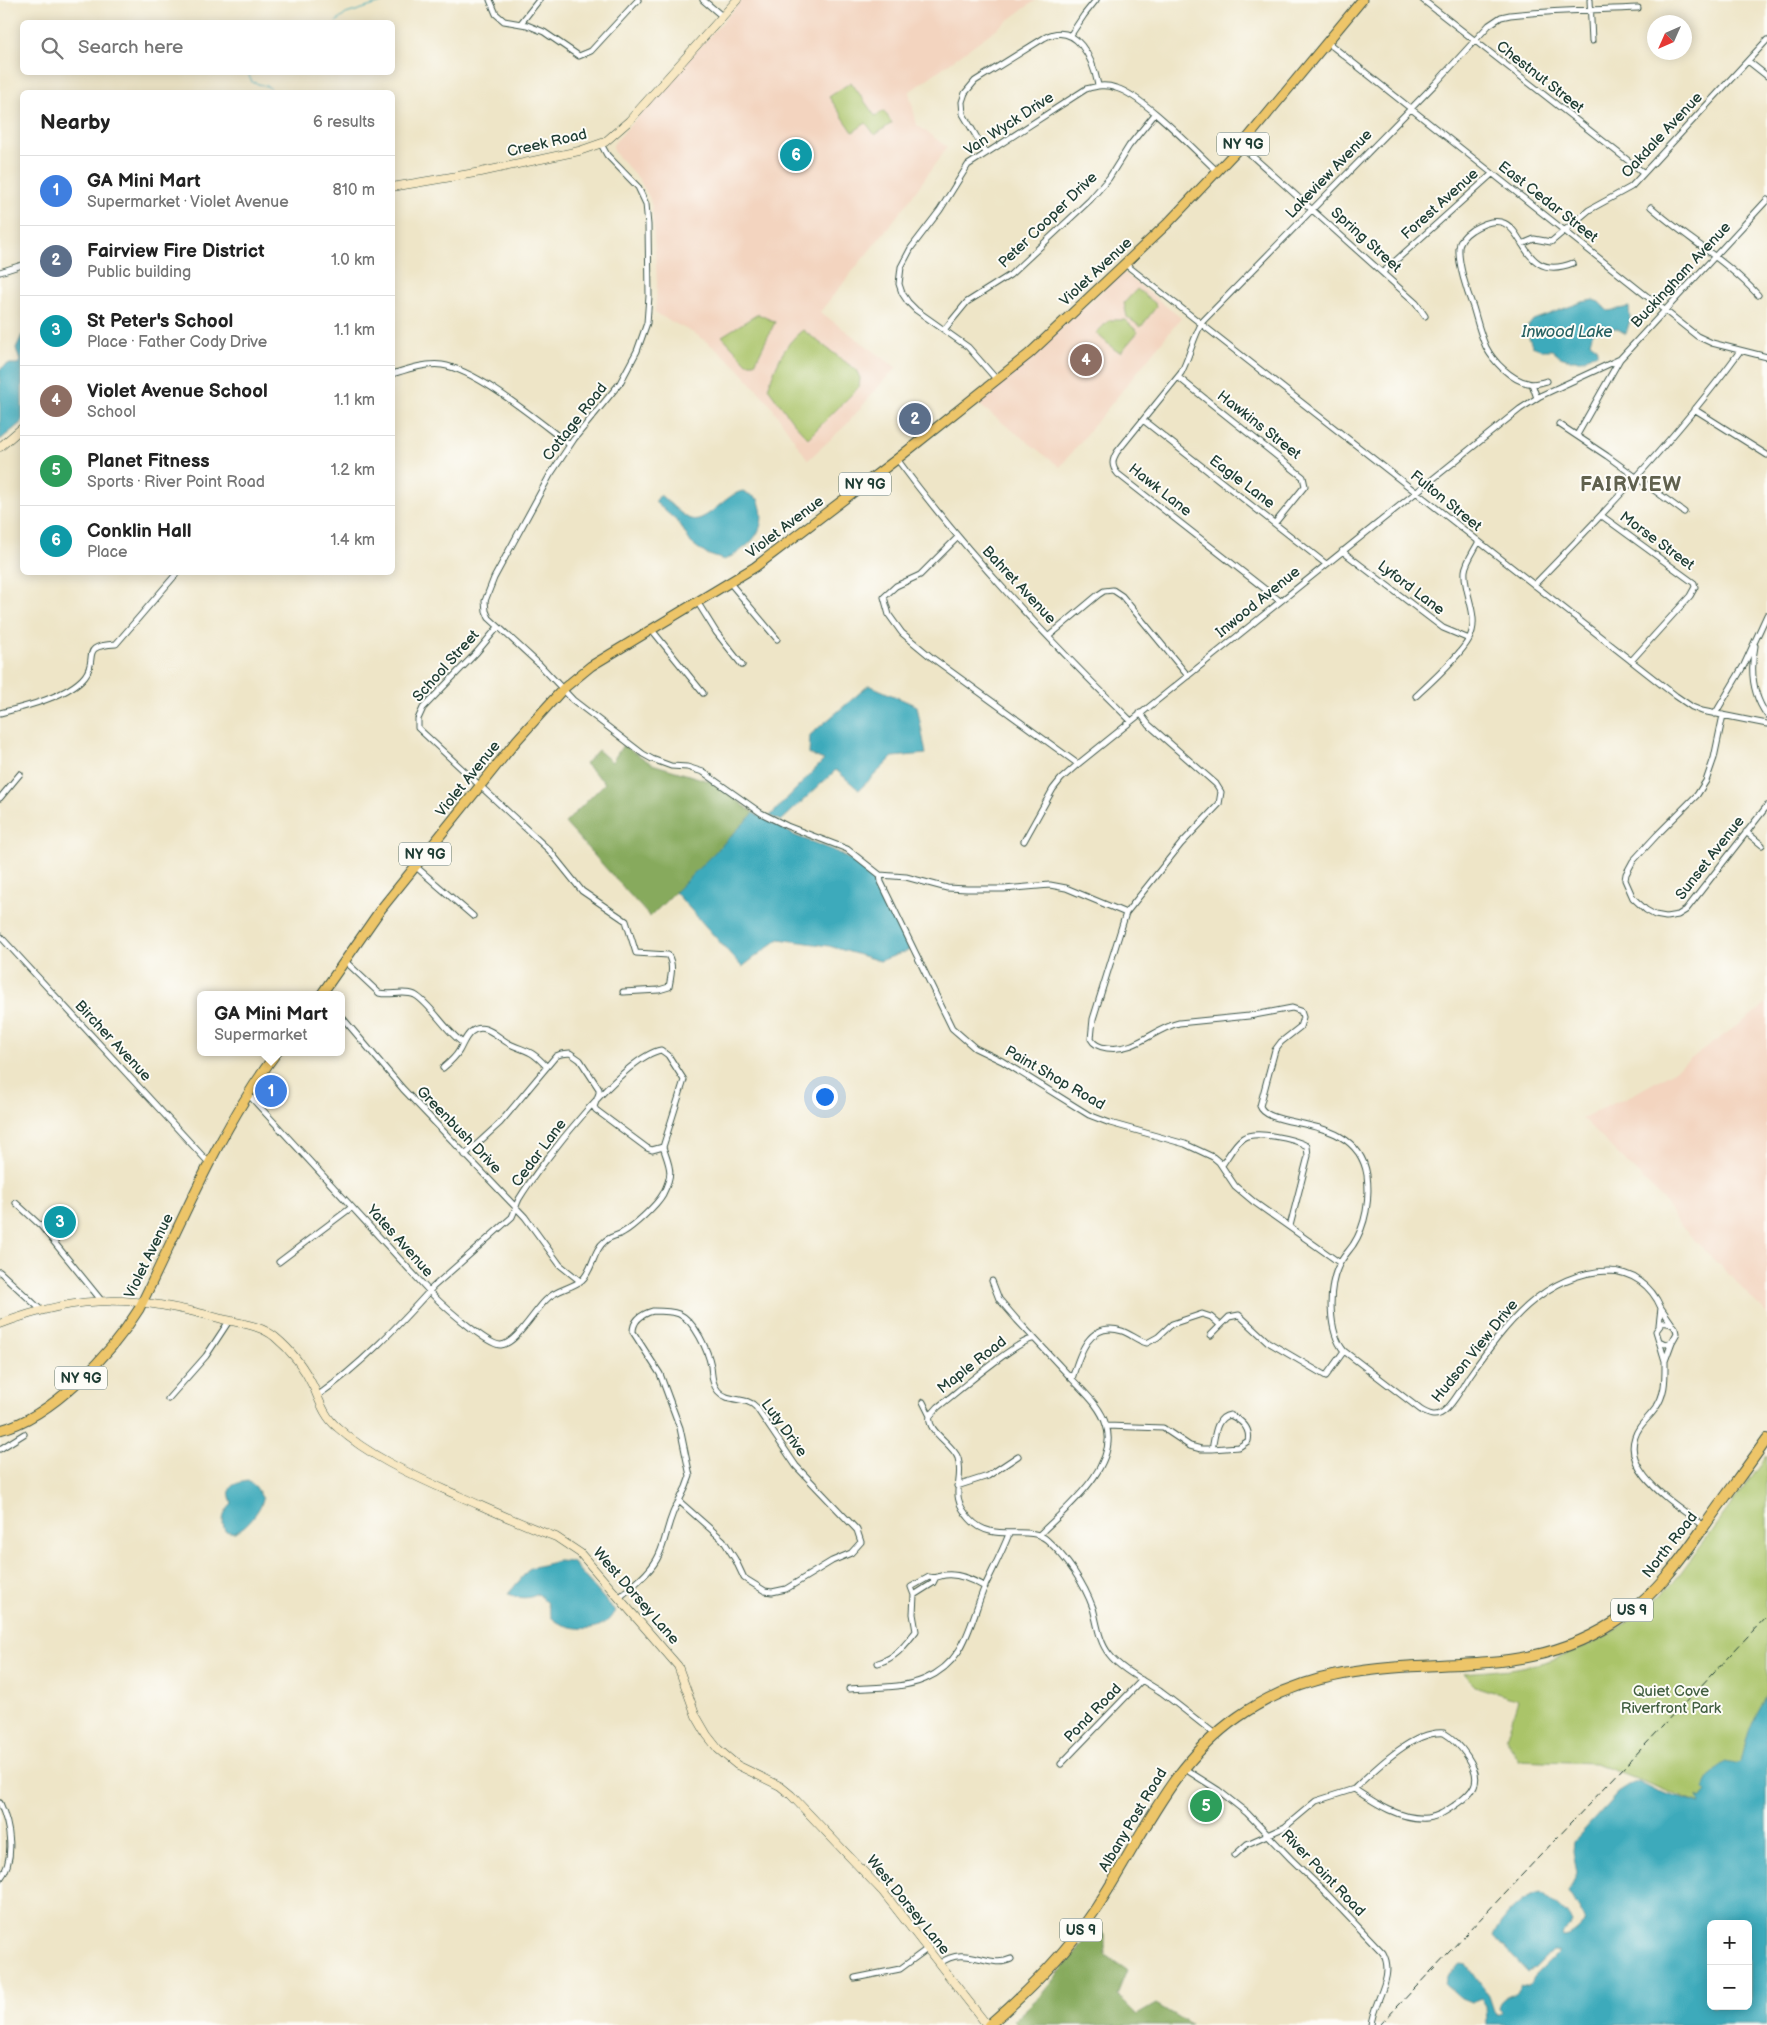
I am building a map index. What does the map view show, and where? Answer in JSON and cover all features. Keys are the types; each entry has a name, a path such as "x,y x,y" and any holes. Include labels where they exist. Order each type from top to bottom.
{"highway":[{"name":"North Road","path":"1426,1667 1526,1658 1558,1650 1588,1637 1624,1616 1649,1595 1672,1571 1767,1439"},
{"name":"Albany Post Road","path":"988,2025 1033,1986 1077,1935 1105,1894 1166,1791 1182,1768 1215,1734 1257,1705 1279,1693 1311,1681 1352,1672 1426,1667"}],"main road":[{"name":"Violet Avenue","path":"324,991 381,909 415,866 536,718 563,689 591,666 698,603 777,550 897,459 1029,354 1167,224 1241,146 1362,0"},
{"name":"Violet Avenue","path":"0,1430 23,1423 48,1408 65,1394 106,1352 130,1323 209,1163 248,1094 274,1056"}],"street":[{"path":"490,0 496,14 504,21 521,23 544,32 579,56 591,51 638,0"},
{"path":"521,23 539,0"},
{"path":"703,0 722,16"},
{"name":"Creek Road","path":"395,187 466,175 568,154 601,144 612,137 629,121 737,0"},
{"path":"1070,36 1096,0"},
{"name":"Chestnut Street","path":"1423,0 1644,173"},
{"path":"1590,0 1592,41"},
{"name":"Lakeview Avenue","path":"1201,324 1475,42 1489,25 1501,17 1510,15 1591,9 1638,8"},
{"path":"986,153 962,114 962,102 967,90 975,81 1048,36 1056,34 1070,36 1078,41 1087,54 1095,72 1098,86 1103,85 1125,91 1155,114 1217,171"},
{"name":"Oakdale Avenue","path":"1522,244 1534,239 1551,242 1589,210 1627,190 1767,40"},
{"name":"East Cedar Street","path":"1327,42 1705,341 1767,357"},
{"path":"1748,61 1767,76"},
{"name":"Van Wyck Drive","path":"998,380 977,355 908,302 899,284 901,267 911,248 940,210 964,170 986,153 1086,88 1098,86"},
{"name":"Peter Cooper Drive","path":"944,330 967,302 1010,275 1090,200 1109,178 1128,146 1155,114"},
{"name":"Cottage Road","path":"601,144 608,155 638,187 646,204 649,243 649,312 639,346 620,383 570,444 550,475 487,594 485,601 486,611 498,627 532,657 573,700 652,759 671,766 687,767 703,772 761,813 787,826 847,849 880,875"},
{"name":"Spring Street","path":"1241,146 1383,272 1416,303 1425,316"},
{"name":"Forest Avenue","path":"1383,272 1492,174"},
{"name":"Buckingham Avenue","path":"1530,402 1620,359 1767,200"},
{"path":"1651,206 1730,268 1758,295"},
{"path":"1547,381 1532,384 1525,383 1512,375 1493,358 1486,347 1466,287 1459,247 1469,232 1491,220 1500,221 1506,223 1532,258 1543,266 1556,268 1573,263"},
{"name":"Fulton Street","path":"1125,264 1416,492 1478,543 1687,704 1715,714 1767,724"},
{"path":"0,272 20,267"},
{"name":"Hawk Lane","path":"1201,324 1187,361 1178,377 1117,452 1112,462 1114,470 1280,601"},
{"path":"1534,585 1637,478 1740,350"},
{"path":"1576,435 1620,359"},
{"path":"395,373 435,365 450,367 466,373 487,385 570,444"},
{"name":"Hawkins Street","path":"1178,377 1303,477 1305,486 1275,523"},
{"path":"1532,384 1537,398"},
{"name":"Inwood Avenue","path":"1024,842 1053,789 1078,764 1530,402"},
{"path":"1694,408 1767,455"},
{"name":"Eagle Lane","path":"1143,420 1326,564"},
{"path":"1558,424 1684,512"},
{"path":"0,447 20,430"},
{"name":"Bahret Avenue","path":"897,459 930,504 958,537 1049,636 1131,721"},
{"name":"Morse Street","path":"1602,516 1694,583 1695,588 1690,596 1631,661"},
{"path":"958,537 920,575 890,590 884,597 889,615 902,633 931,657 1078,764"},
{"path":"1416,696 1449,663 1469,639 1473,612 1465,583 1465,568 1478,543"},
{"name":"Lyford Lane","path":"1342,551 1443,628 1469,639"},
{"path":"0,713 60,694 76,684 87,674 93,651 100,646 116,644 175,575"},
{"path":"730,582 777,639"},
{"path":"1049,636 1098,594 1113,590 1122,596 1188,676"},
{"path":"698,603 716,632 742,665"},
{"path":"1715,714 1741,670 1767,615"},
{"name":"School Street","path":"481,786 422,733 418,728 418,719 423,708 477,652 498,627"},
{"path":"652,630 703,693"},
{"path":"1760,630 1754,651 1753,680 1756,693 1767,715"},
{"name":"Hudson View Drive","path":"1140,713 1149,725 1216,784 1222,795 1216,809 1182,844 1126,913 1091,1028 1091,1039 1097,1046 1112,1049 1130,1046 1143,1041 1168,1026 1179,1023 1249,1016 1288,1008 1295,1008 1303,1014 1300,1026 1281,1042 1275,1050 1260,1106 1262,1111 1271,1116 1311,1125 1339,1137 1352,1146 1362,1159 1368,1184 1365,1215 1357,1238 1340,1263 1333,1287 1332,1321 1336,1340 1344,1351 1422,1410 1428,1414 1436,1415 1445,1410 1517,1316 1552,1286 1588,1274 1619,1272 1630,1274 1643,1283 1655,1297 1672,1324"},
{"name":"Sunset Avenue","path":"1722,715 1714,758 1706,782 1697,795 1633,861 1626,874 1629,890 1640,904 1654,915 1666,917 1678,915 1686,910 1767,806"},
{"path":"0,798 20,774"},
{"path":"481,786 549,850 582,891 626,921 636,953 666,954 670,958 672,971 670,987 658,990 623,992"},
{"path":"1746,832 1762,845"},
{"path":"415,866 473,916"},
{"path":"880,875 906,878 947,888 1004,889 1050,885 1066,888 1126,913"},
{"name":"Paint Shop Road","path":"880,875 881,882 952,1028 967,1043 1002,1061 1089,1115 1192,1147 1213,1157 1222,1166 1228,1177 1259,1206 1340,1263"},
{"name":"Bircher Avenue","path":"0,936 209,1163"},
{"path":"345,961 379,993 407,993 416,996 463,1043"},
{"name":"Greenbush Drive","path":"345,1021 403,1089 525,1217 560,1264 580,1281"},
{"path":"443,1068 458,1053 467,1036 474,1030 488,1029 511,1045 531,1052 547,1068"},
{"name":"Cedar Lane","path":"429,1291 512,1216 536,1174 598,1097 626,1072 653,1053 665,1051 682,1075 684,1084 663,1148"},
{"path":"429,1291 470,1327 498,1345 504,1344 510,1341 549,1296 580,1281 588,1271 604,1241 623,1232 660,1197 670,1174 670,1164 663,1148 652,1150 647,1148 596,1110 594,1107 599,1089 575,1055 570,1053 556,1056 500,1123 465,1155"},
{"name":"Yates Avenue","path":"248,1094 429,1291 380,1343 317,1396"},
{"path":"1222,1166 1240,1141 1249,1135 1289,1139 1307,1146 1308,1156 1290,1226"},
{"path":"16,1203 41,1226 101,1300"},
{"path":"280,1262 352,1207"},
{"path":"0,1272 41,1310"},
{"path":"923,1402 930,1416 929,1420 932,1428 954,1450 958,1459 957,1486 960,1504 970,1520 984,1530 1009,1534 1040,1534 1084,1490 1098,1472 1106,1450 1108,1434 1104,1418 1092,1401 1046,1350 1032,1338 1000,1299 992,1281"},
{"name":"West Dorsey Lane","path":"0,1324 41,1310 101,1300 125,1300 198,1312 255,1327 274,1336 295,1356 336,1426 379,1456 420,1478 556,1538 572,1547 593,1566 678,1666 696,1716 718,1749 737,1765 780,1786 791,1794 883,1892 988,2025"},
{"path":"1662,1308 1656,1334 1665,1361 1664,1388 1662,1398 1635,1438 1635,1460 1644,1476 1653,1486 1705,1526"},
{"name":"Luty Drive","path":"619,1598 649,1570 658,1558 672,1515 690,1476 680,1428 660,1374 633,1332 637,1319 646,1313 661,1310 679,1314 685,1318 701,1338 710,1364 714,1387 724,1397 753,1403 796,1466 857,1530 861,1542 851,1553 832,1561 786,1589 772,1592 765,1591 744,1578 735,1559 722,1540 679,1500"},
{"path":"1072,1379 1079,1353 1084,1344 1096,1334 1106,1330 1122,1331 1147,1343 1158,1337 1172,1324 1202,1314 1211,1317 1220,1325"},
{"path":"1211,1335 1231,1316 1240,1316 1268,1342 1326,1376 1344,1351"},
{"path":"168,1399 206,1356 229,1321"},
{"path":"1659,1325 1672,1324 1677,1333 1665,1361"},
{"name":"Maple Road","path":"930,1416 938,1407 1007,1353 1032,1338"},
{"path":"1659,1340 1666,1344 1672,1342"},
{"path":"1107,1426 1163,1428 1190,1446 1201,1449 1212,1449 1242,1446 1248,1441 1250,1434 1247,1428 1233,1416 1225,1416 1219,1421 1212,1449"},
{"path":"0,1450 24,1434"},
{"path":"957,1486 988,1476 1018,1456"},
{"path":"849,1689 917,1682 946,1667 954,1659 964,1643 985,1587 1009,1534"},
{"path":"1040,1534 1064,1558 1082,1584 1101,1638 1108,1652 1142,1680 1168,1697 1215,1734"},
{"path":"878,1664 901,1651 916,1631 913,1614 914,1595 911,1587 929,1577 935,1579 944,1575 961,1576 985,1587"},
{"name":"Pond Road","path":"1061,1764 1142,1680"},
{"path":"1235,1855 1243,1846 1284,1827 1316,1801 1354,1789 1378,1766 1430,1734 1440,1732 1451,1736 1467,1756 1475,1775 1474,1786 1463,1799 1442,1814 1427,1818 1415,1817 1388,1809 1354,1789"},
{"name":"River Point Road","path":"1182,1768 1228,1797 1268,1833 1385,1957 1387,1964 1386,1977 1373,2013 1371,2025"},
{"path":"0,1803 10,1849 8,1864 0,1879"},
{"path":"854,1978 900,1969 927,1949"},
{"path":"939,1964 954,1956 1002,1961 1011,1959"}],"shaded area":[{"path":"742,0 1036,0 909,92 917,125 947,147 906,205 820,312 897,368 884,380 847,424 808,460 769,403 736,366 697,335 655,313 657,283 652,207 639,179 613,151 613,145 616,141"},
{"path":"1123,272 1181,318 1060,467 977,403"},
{"path":"1767,1004 1767,1314 1677,1222 1662,1198 1582,1118 1634,1094 1671,1073"}],"green space":[{"path":"851,82 875,116 884,111 892,123 875,135 866,123 853,132 829,97"},
{"path":"1137,289 1155,303 1156,307 1141,327 1127,317 1124,303"},
{"path":"758,314 775,322 755,363 747,363 722,336"},
{"path":"1109,320 1125,320 1138,332 1121,352 1115,350 1096,333"},
{"path":"803,330 856,370 860,378 859,387 808,438 793,422 768,388 785,349 796,335"},
{"path":"623,745 652,764 712,782 754,813 650,917 565,823 605,783 585,764 598,750 612,762"},
{"name":"Quiet Cove Riverfront Park","path":"1767,1456 1767,1693 1741,1762 1700,1804 1595,1763 1518,1760 1506,1738 1518,1700 1475,1686 1463,1673 1521,1667 1564,1656 1604,1637 1622,1626 1657,1599 1673,1583"},
{"path":"1097,1926 1105,1935 1105,1955 1127,1970 1117,1995 1137,2015 1156,2004 1191,2025 1017,2025 1013,2021 1041,1995"}],"water":[{"name":"Inwood Lake","path":"1593,300 1599,302 1608,311 1629,307 1630,320 1626,334 1616,328 1593,332 1590,342 1597,347 1598,353 1583,360 1570,360 1560,357 1552,350 1542,350 1532,346 1526,329 1533,320 1582,302"},
{"path":"20,339 20,361 16,348"},
{"path":"20,361 20,424 0,440 0,369 8,364 18,364"},
{"path":"743,491 758,499 762,520 760,529 749,544 724,560 706,554 691,543 679,523 655,502 660,495 684,516 694,520 708,514 736,493"},
{"path":"869,685 917,706 926,754 893,757 859,790 836,770 781,821 770,816 824,760 809,754 810,735"},
{"path":"754,813 796,836 833,850 859,865 878,888 910,950 880,961 829,946 779,939 742,967 675,892"},
{"path":"248,1481 256,1487 263,1499 260,1508 241,1529 234,1532 225,1531 224,1517 232,1504 231,1487 237,1483"},
{"path":"558,1561 572,1562 615,1611 606,1622 589,1628 568,1626 552,1618 547,1602 538,1594 524,1598 508,1594 530,1568"},
{"path":"1767,1696 1767,2025 1487,2025 1486,2006 1481,1998 1471,2002 1461,1998 1445,1984 1446,1977 1461,1965 1468,1966 1489,1996 1494,2011 1498,2015 1501,2011 1498,2008 1503,1999 1517,1992 1519,1984 1529,1982 1559,1952 1553,1951 1535,1969 1527,1972 1494,1936 1507,1915 1520,1902 1542,1892 1566,1914 1572,1923 1562,1934 1563,1937 1575,1932 1585,1922 1568,1892 1577,1874 1573,1850 1574,1841 1618,1793 1637,1781 1657,1791 1700,1804 1698,1796 1701,1798 1707,1791 1705,1789 1706,1785 1716,1771 1725,1762 1736,1764 1741,1762 1745,1745 1758,1712"}],"waterway":[{"path":"338,20 346,14 391,0"},
{"path":"250,75 252,82 269,87 272,90"}],"railway":[{"path":"1380,2025 1767,1616"}],"place":[{"name":"Conklin Hall","path":"796,155"},
{"name":"Violet Avenue School","path":"1086,360"},
{"name":"Fairview Fire District","path":"915,419"},
{"name":"GA Mini Mart","path":"271,1091"},
{"name":"St Peter's School","path":"60,1222"},
{"name":"Planet Fitness","path":"1206,1806"}],"district":[{"name":"FAIRVIEW","path":"1631,485"}]}
